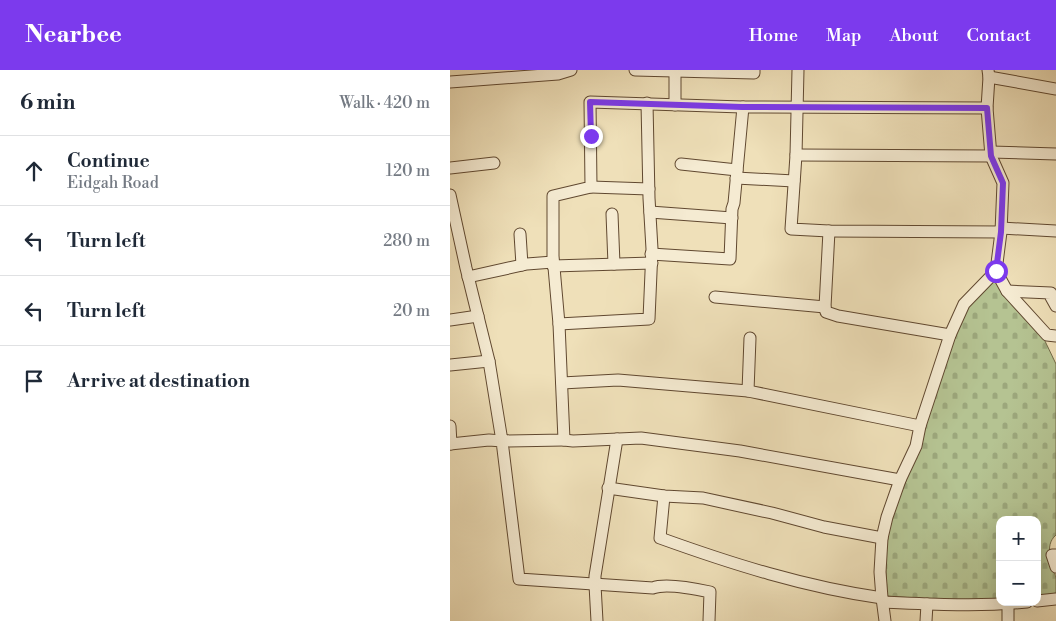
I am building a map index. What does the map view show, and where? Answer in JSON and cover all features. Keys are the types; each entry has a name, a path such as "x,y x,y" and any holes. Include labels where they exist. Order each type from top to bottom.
{"street":[{"path":"450,82 516,73 558,74 571,70"},
{"path":"635,70 754,73 754,70"},
{"path":"798,70 796,155 791,229 829,231 1056,230"},
{"path":"675,71 675,105"},
{"path":"1056,89 988,74 987,108 991,154 1003,183 1001,230 996,271 1007,291 1047,335 1056,336"},
{"path":"591,187 590,102 797,108 987,108"},
{"path":"559,324 649,319 652,250 647,104"},
{"path":"468,277 522,265 614,264 651,259 730,259 732,218 743,107"},
{"path":"796,155 1056,154"},
{"path":"450,168 494,163"},
{"path":"681,164 737,174 794,181"},
{"path":"564,440 559,324 553,264 553,196 591,187 649,189"},
{"path":"450,195 489,361 502,441 519,579 653,588 658,586 710,592 709,621"},
{"path":"650,212 732,218"},
{"path":"612,214 614,264"},
{"path":"829,231 826,312 838,316 950,335"},
{"path":"520,234 522,265"},
{"path":"885,621 880,572 882,538 887,517 900,480 916,446 920,426 950,335 964,304 996,271"},
{"path":"1007,291 1054,294 1051,297 1056,306"},
{"path":"715,298 825,307"},
{"path":"450,320 478,316"},
{"path":"748,391 750,338"},
{"path":"450,365 489,361"},
{"path":"562,383 618,380 748,391 920,426"},
{"path":"450,426 450,444 489,440 641,438 740,451 900,480"},
{"path":"597,621 594,585 616,439"},
{"path":"608,488 664,496 703,498 772,512 824,527 882,538"},
{"path":"664,496 660,538 718,558 808,584 882,600 958,606 996,604"},
{"path":"1056,555 1052,555 1056,567"},
{"path":"1041,601 1056,599"},
{"path":"926,621 927,604"},
{"path":"1008,606 1008,621"}],"green space":[{"path":"994,279 1044,339 1056,364 1056,535 1052,539 1049,550 1056,578 1056,595 1041,597 1041,516 996,516 996,601 887,596 885,554 891,521 945,359 973,299"}],"route":[{"path":"591,136 590,102 797,108 987,108 991,156 1003,183 1001,232 996,271"}]}
